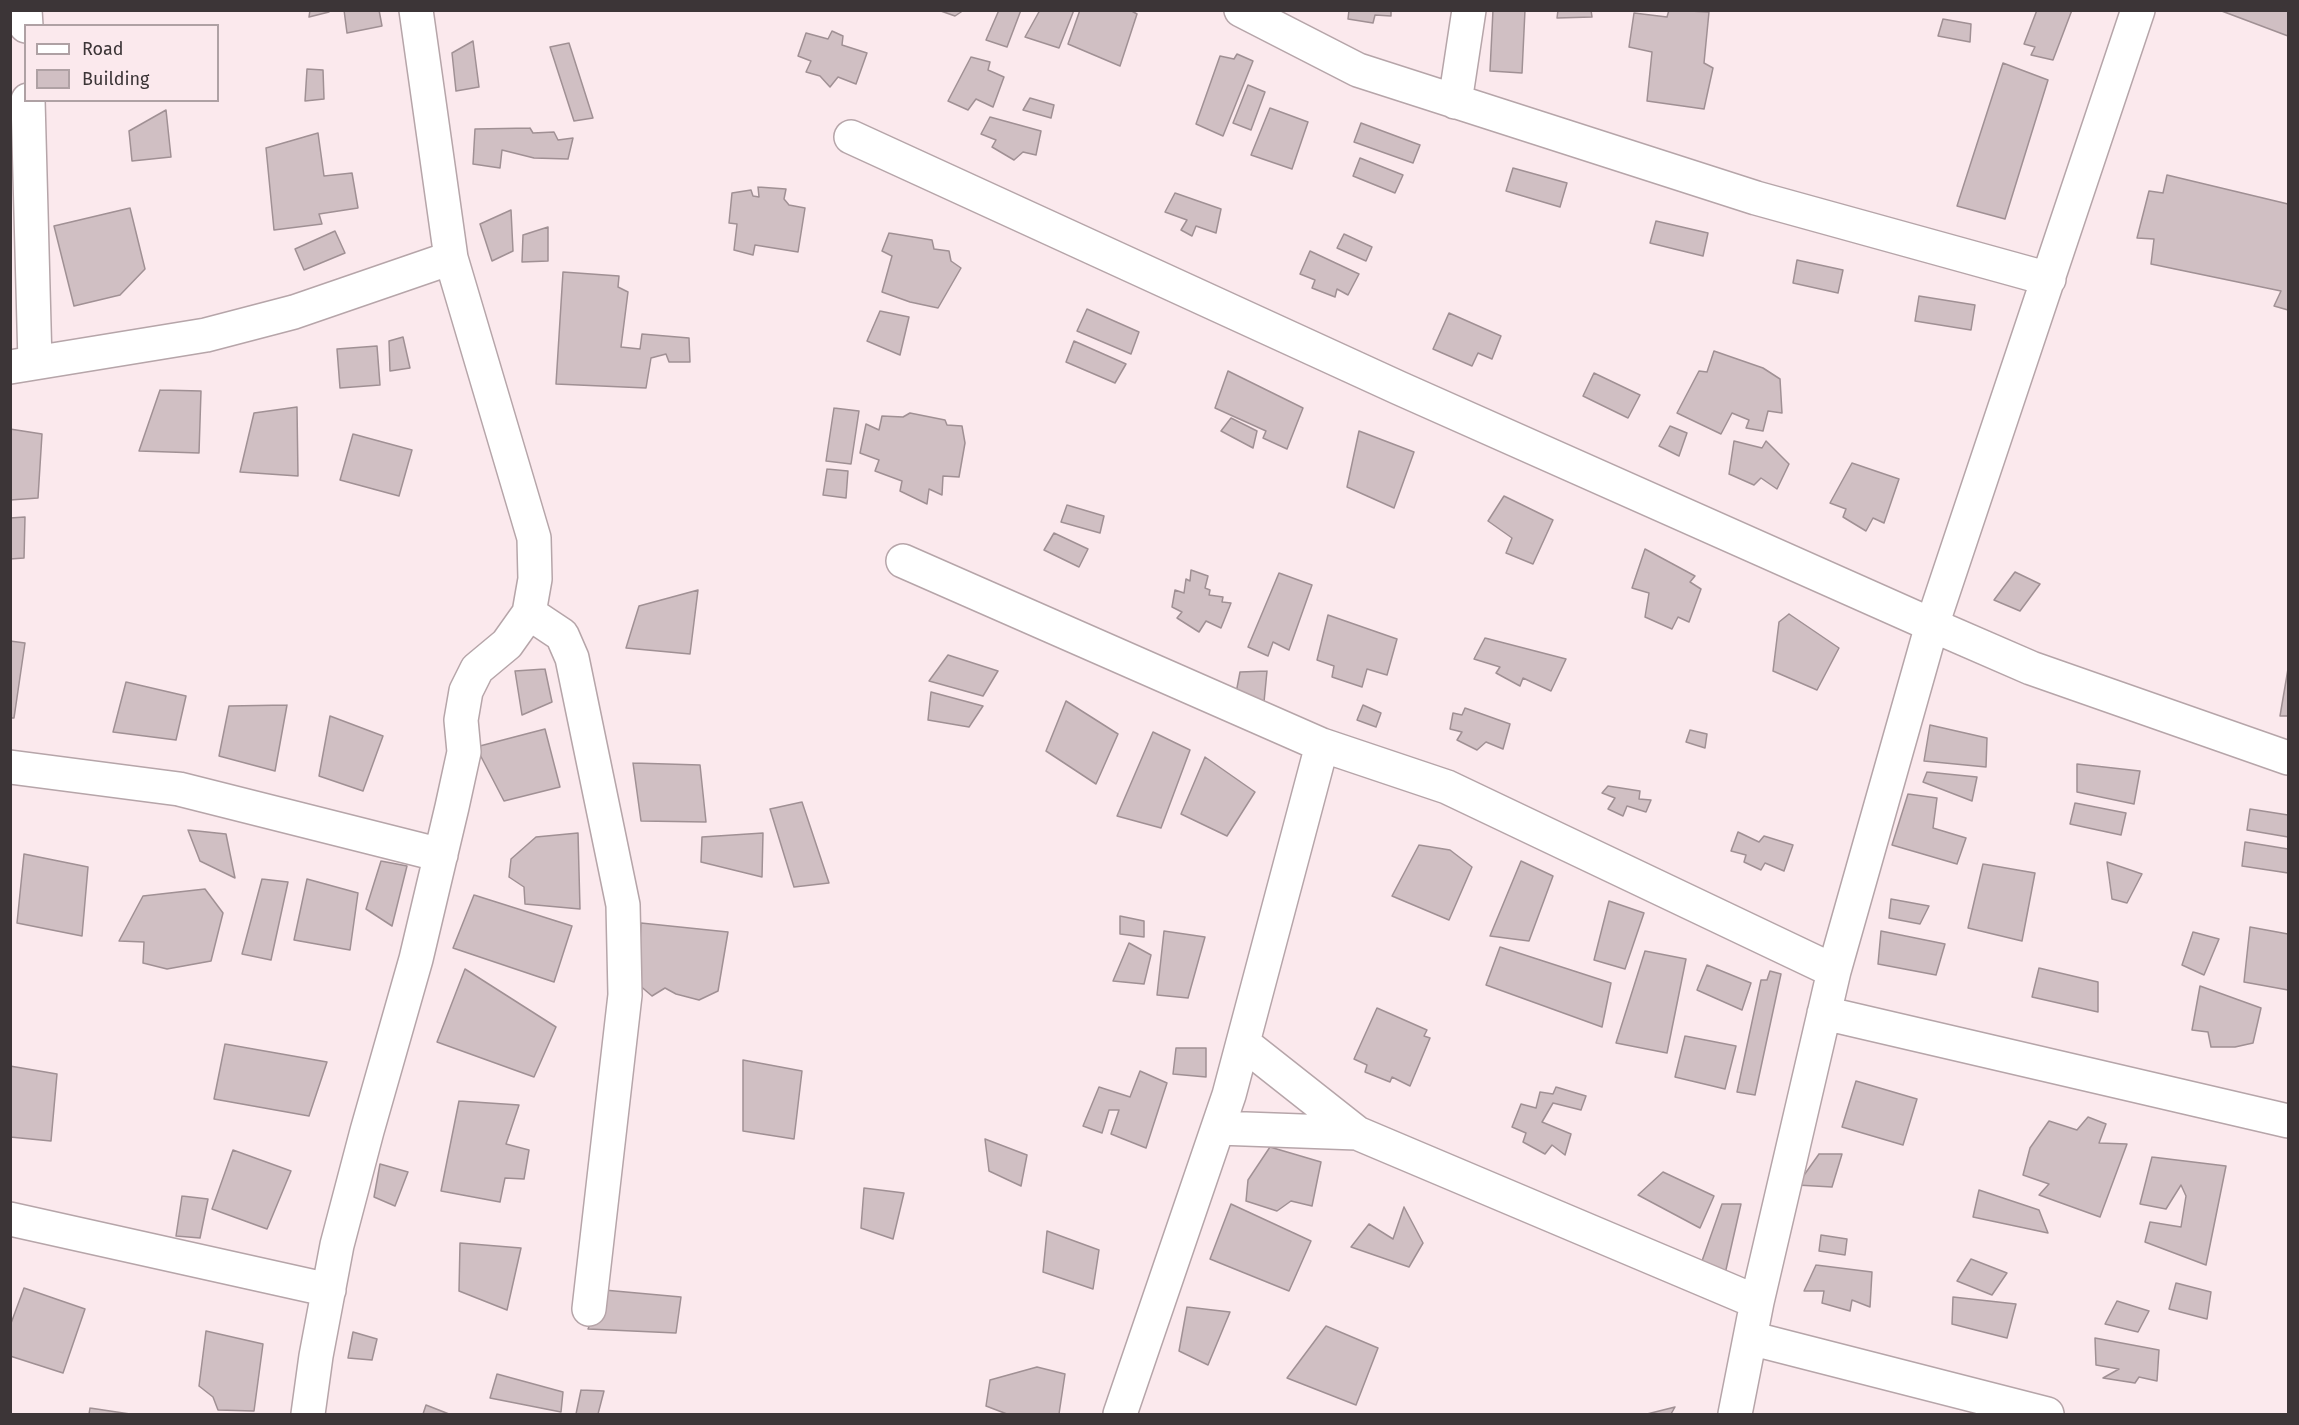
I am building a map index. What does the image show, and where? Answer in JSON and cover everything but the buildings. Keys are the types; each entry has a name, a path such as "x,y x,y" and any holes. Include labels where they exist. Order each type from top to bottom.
{"street":[{"path":"308,1414 343,1222 416,958 464,752 461,720 466,691 477,669 507,644 529,613 535,579 534,538 451,258 416,10"},
{"path":"1241,10 1358,70 1756,198 2049,279"},
{"path":"1455,102 1469,10"},
{"path":"1734,1414 1757,1302 1834,971 1932,625 2138,10"},
{"path":"28,102 23,365 206,335 294,312 451,258"},
{"path":"851,137 1399,388 2031,668 2289,758"},
{"path":"903,561 1322,746 1447,788 1834,971"},
{"path":"529,613 562,635 572,658 623,905 625,995 589,1309"},
{"path":"1120,1414 1218,1128 1322,746"},
{"path":"10,767 179,789 441,855"},
{"path":"1824,1013 2289,1121"},
{"path":"1243,1043 1357,1133 1757,1302"},
{"path":"1218,1128 1357,1133"},
{"path":"10,1219 329,1290"},
{"path":"1750,1338 2047,1414"}]}
